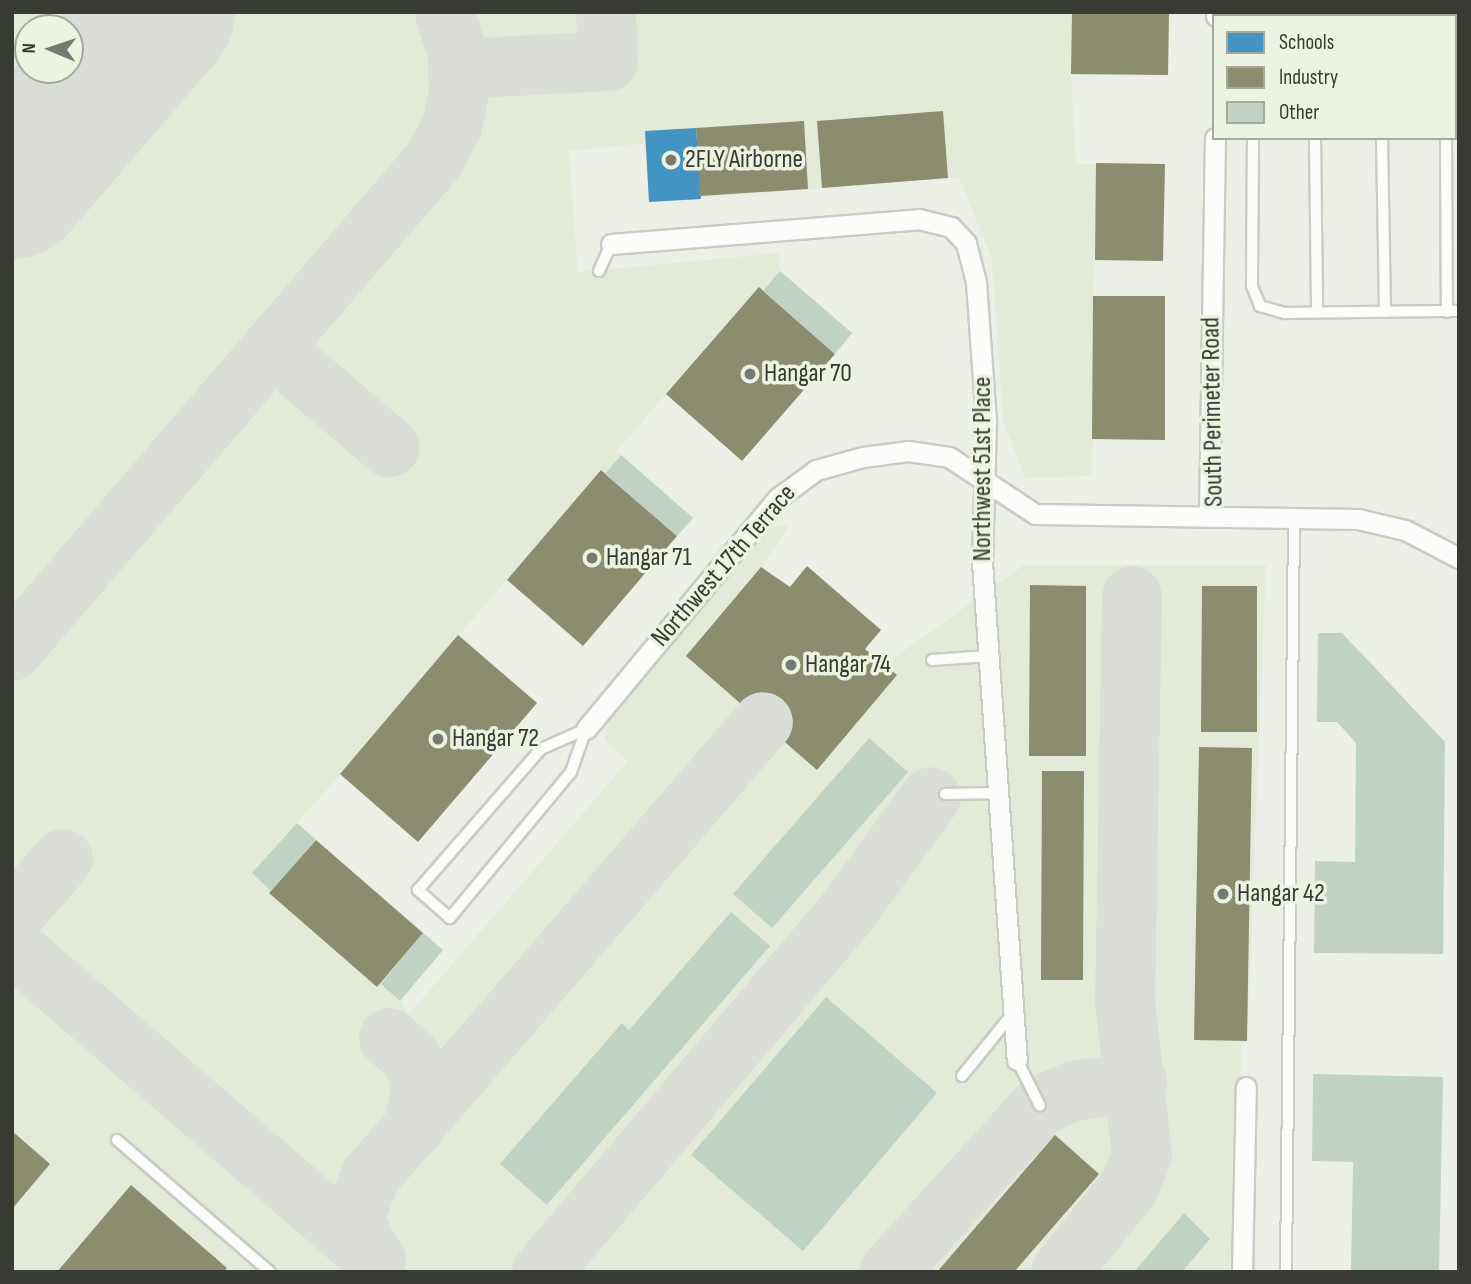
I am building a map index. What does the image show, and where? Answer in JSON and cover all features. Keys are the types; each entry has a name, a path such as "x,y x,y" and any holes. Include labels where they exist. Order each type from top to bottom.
{"street":[{"name":"South Perimeter Road","path":"1214,140 1209,517 1294,518 1388,524 1459,558"},
{"name":"Northwest 51st Place","path":"611,243 908,220 951,227 971,253 976,282 989,656 1017,1060"},
{"name":"Northwest 17th Terrace","path":"586,729 802,477 842,461 908,451 948,457 1034,514 1209,517"},
{"path":"1242,1272 1246,1087"}],"lane":[{"path":"1253,140 1254,298 1271,310 1459,312"},
{"path":"1315,140 1317,312"},
{"path":"1382,140 1385,312"},
{"path":"1446,140 1447,312"},
{"path":"599,271 611,243"},
{"path":"1286,1272 1294,518"},
{"path":"932,660 989,656"},
{"path":"586,729 571,772 450,918 418,890 541,749 586,729"},
{"path":"945,794 998,793"},
{"path":"962,1076 1013,1012"},
{"path":"1017,1060 1040,1106"},
{"path":"117,1140 270,1272"}],"shaded area":[{"path":"12,12 1169,12 1168,75 1071,75 1076,164 1165,164 1163,261 1095,260 1093,296 1165,296 1165,440 1093,439 1091,476 1025,478 1003,421 992,260 959,177 649,202 645,143 569,151 578,272 779,253 780,271 852,333 742,461 666,394 617,451 693,518 583,646 507,580 459,635 537,703 418,842 340,775 297,823 443,950 400,1000 409,1014 628,761 604,740 610,718 768,528 790,525 761,567 790,587 807,566 881,630 865,649 884,665 1024,565 1266,565 1247,1041 1242,1042 1230,1272 12,1272"}],"building: Schools":[{"path":"696,128 701,199 649,202 645,131"}],"building: Industry":[{"path":"1072,12 1169,12 1168,75 1071,74"},
{"path":"943,111 948,178 822,188 817,121"},
{"path":"804,121 808,189 700,196 696,128"},
{"path":"1096,163 1165,164 1163,261 1095,260"},
{"name":"Hangar 70","path":"759,287 835,354 742,461 666,394"},
{"path":"1093,296 1165,296 1165,440 1092,439"},
{"name":"Hangar 71","path":"601,470 677,536 583,646 507,580"},
{"name":"Hangar 74","path":"807,566 881,630 865,649 897,675 817,770 686,656 761,567 790,587"},
{"path":"1030,585 1086,586 1086,756 1029,756"},
{"path":"1202,586 1257,586 1257,732 1201,732"},
{"name":"Hangar 72","path":"458,635 537,703 418,842 340,774"},
{"name":"Hangar 42","path":"1199,747 1252,748 1247,1041 1194,1040"},
{"path":"1042,771 1084,771 1083,980 1041,980"},
{"path":"316,840 423,933 377,987 269,893"},
{"path":"12,1131 50,1164 12,1209"},
{"path":"1055,1135 1099,1174 1014,1272 937,1272"},
{"path":"131,1185 227,1268 224,1272 57,1272"}],"building: Other":[{"path":"780,271 852,333 835,354 763,291"},
{"path":"621,455 693,518 677,536 605,474"},
{"path":"1318,633 1342,633 1445,742 1443,954 1314,953 1315,861 1355,862 1356,743 1337,722 1317,722"},
{"path":"869,738 908,772 772,928 733,894"},
{"path":"297,823 316,840 271,891 252,873"},
{"path":"731,912 770,946 547,1205 500,1164 622,1023 629,1030"},
{"path":"423,933 443,950 400,1001 381,984"},
{"path":"826,997 937,1093 803,1251 691,1155"},
{"path":"1313,1074 1443,1077 1439,1272 1351,1272 1353,1162 1312,1161"},
{"path":"1184,1213 1210,1239 1182,1272 1134,1272"}],"taxiway":[{"path":"12,651 434,160 452,126 459,93 458,56 445,12"},
{"path":"460,69 608,61 606,12"},
{"path":"273,348 389,447"},
{"path":"1061,1272 1130,1186 1142,1155 1125,1001 1132,596"},
{"path":"371,1255 354,1219 370,1177 763,722"},
{"path":"542,1272 847,912 931,797"},
{"path":"12,917 63,859"},
{"path":"12,946 376,1260"},
{"path":"389,1038 410,1056 422,1080 415,1126"},
{"path":"889,1272 1040,1106 1074,1091 1137,1082"}],"runway":[{"path":"12,184 160,12"}],"place":[{"name":"2FLY Airborne","path":"671,160"},
{"name":"Hangar 70","path":"750,374"},
{"name":"Hangar 71","path":"592,558"},
{"name":"Hangar 74","path":"791,665"},
{"name":"Hangar 72","path":"438,739"},
{"name":"Hangar 42","path":"1223,894"}]}
